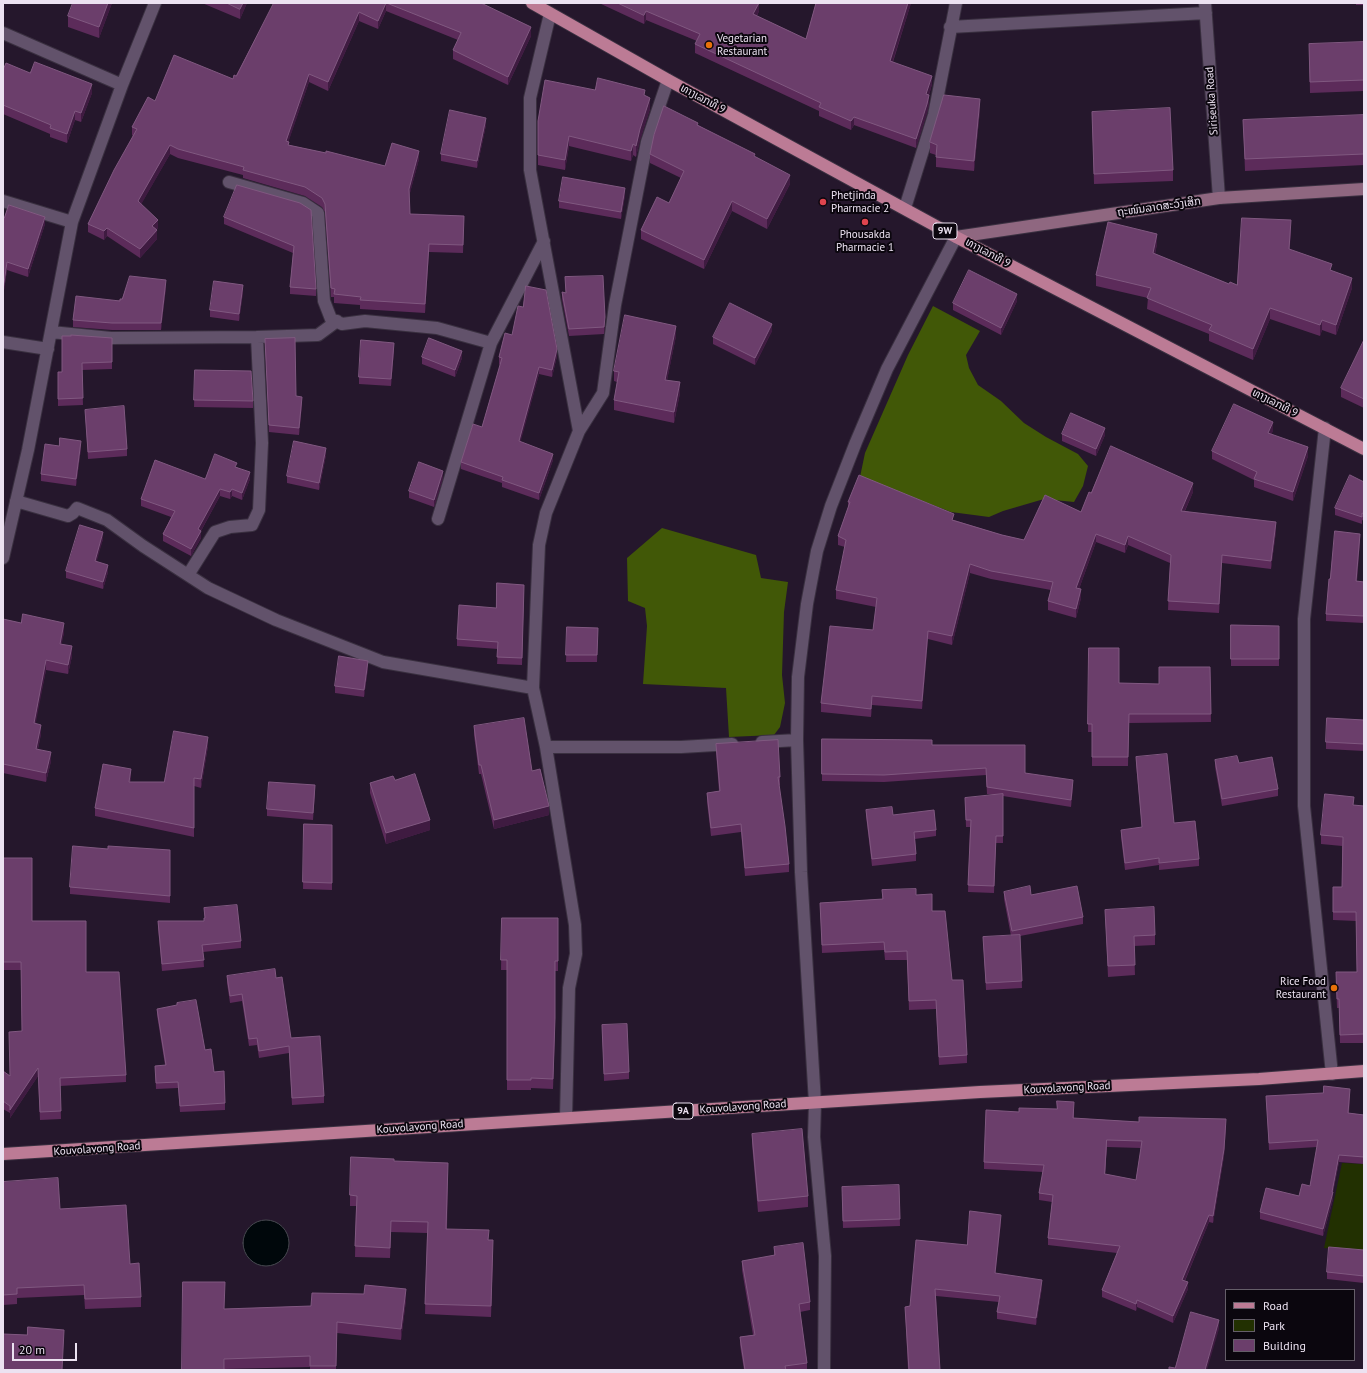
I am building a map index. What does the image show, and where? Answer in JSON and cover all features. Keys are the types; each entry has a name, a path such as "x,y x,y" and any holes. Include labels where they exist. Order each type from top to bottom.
{"main road":[{"name":"ທາງເລກທີ 9","path":"532,3 668,80 956,237 1364,449"},
{"name":"Kouvolavong Road","path":"3,1154 980,1092 1260,1079 1364,1071"}],"street":[{"path":"3,558 28,450 72,222 122,85 155,3"},
{"path":"905,208 934,115 950,27 956,3"},
{"path":"950,27 1205,8"},
{"name":"Siriseuka Road","path":"1205,8 1219,198"},
{"path":"550,14 530,98 530,170 579,431"},
{"path":"3,33 122,85"},
{"path":"566,1118 569,988 576,954 575,925 546,747 533,688 539,545 546,513 579,431 603,393 615,305 646,142 668,80"},
{"path":"228,182 303,203 318,213 324,302 331,320 342,324 365,321 437,328 491,343"},
{"name":"ຖະໜົນລາດສະວົງເສິກ","path":"956,237 1219,198 1364,188"},
{"path":"3,201 72,222"},
{"path":"824,1370 825,1256 814,1137 815,1103 801,872 797,740 798,677 807,604 817,551 831,506 887,369 956,237"},
{"path":"438,519 491,343 544,241"},
{"path":"51,332 111,338 318,335 337,321"},
{"path":"188,575 215,532 230,527 252,525 258,510 262,443 257,337"},
{"path":"3,342 48,349"},
{"path":"1326,428 1304,619 1304,806 1332,1074"},
{"path":"16,500 68,516 77,508 107,520 143,546 208,588 276,620 384,662 533,688"},
{"path":"546,747 681,747 797,740"}],"green space":[{"path":"933,306 980,331 966,355 969,368 978,385 1001,401 1024,423 1078,454 1088,466 1083,486 1074,502 1044,499 1003,511 989,517 951,512 860,477 865,453 908,355"},
{"path":"662,528 756,555 761,578 788,582 784,612 782,675 785,703 780,727 774,735 729,737 726,688 643,684 647,626 645,608 628,601 627,558"},
{"path":"1342,1163 1364,1164 1364,1250 1324,1248"}],"shaded area":[{"path":"266,1220 279,1224 285,1230 289,1243 285,1256 279,1262 266,1266 253,1262 247,1256 243,1243 247,1230 253,1224"}],"building":[{"path":"73,3 108,3 99,27 68,16"},
{"path":"227,3 243,3 240,9"},
{"path":"274,3 386,3 378,21 359,12 328,82 309,74 286,141 289,142 288,145 326,153 326,151 385,166 392,143 419,151 409,189 410,214 464,216 463,245 429,244 425,304 360,300 361,297 334,294 335,289 331,288 325,204 322,198 305,187 243,170 244,167 178,149 170,145 138,201 158,220 152,226 157,230 140,249 107,228 104,231 88,224 114,170 137,129 132,127 148,97 155,101 174,55 233,79 234,75 236,76"},
{"path":"387,3 481,3 531,27 508,77 453,50 461,33"},
{"path":"618,3 759,3 753,14 806,39 816,3 908,3 890,61 932,76 926,94 929,95 927,104 916,139 854,117 851,121 819,107 821,103 695,44 700,34 646,11 644,15"},
{"path":"1364,42 1364,80 1310,82 1309,44"},
{"path":"35,62 92,84 81,113 75,111 67,134 50,128 51,125 3,105 3,70 6,63 30,73"},
{"path":"598,78 645,90 644,95 650,98 636,146 633,144 631,151 569,136 565,160 538,155 538,121 545,80 595,90"},
{"path":"944,95 980,99 974,161 936,157 937,145 930,142"},
{"path":"664,106 698,123 697,125 755,154 754,156 790,175 767,219 732,201 704,260 641,230 657,197 669,203 684,171 650,154 654,135"},
{"path":"1170,108 1173,170 1094,174 1092,112"},
{"path":"450,110 486,118 477,161 441,154"},
{"path":"1364,115 1364,154 1245,159 1243,120"},
{"path":"563,177 625,188 621,212 559,201"},
{"path":"237,185 300,203 311,210 316,289 290,287 294,246 224,217"},
{"path":"9,205 45,217 28,269 7,262 3,290 3,218"},
{"path":"1242,218 1291,220 1289,249 1332,264 1330,270 1352,278 1336,325 1322,320 1320,325 1270,308 1253,349 1209,330 1212,325 1147,298 1151,288 1096,275 1108,222 1157,234 1153,253 1229,284 1230,282 1237,285"},
{"path":"969,270 1017,294 1001,328 953,303"},
{"path":"130,276 166,280 161,323 112,323 73,320 76,296 120,301"},
{"path":"603,276 604,327 569,329 562,292 566,293 565,277"},
{"path":"214,281 243,285 239,314 210,310"},
{"path":"526,286 546,290 557,349 552,370 539,367 519,441 553,454 539,493 502,480 503,477 461,462 473,424 482,427 502,358 499,357 505,333 512,335 518,306 523,307"},
{"path":"730,303 772,324 755,358 713,337"},
{"path":"625,315 676,326 665,380 680,382 674,412 614,400 619,372 614,371"},
{"path":"71,335 112,338 112,362 82,363 83,398 58,399 58,372 62,372 62,336"},
{"path":"295,338 296,396 302,397 299,428 269,425 265,339"},
{"path":"429,338 462,351 455,370 422,357"},
{"path":"361,340 394,343 391,379 359,377"},
{"path":"1364,340 1364,399 1341,388"},
{"path":"195,370 251,371 253,401 194,400"},
{"path":"1234,404 1273,422 1268,433 1308,447 1293,492 1254,479 1257,472 1212,451"},
{"path":"124,406 127,449 88,452 85,410"},
{"path":"1071,413 1105,428 1096,449 1062,434"},
{"path":"60,438 81,441 76,479 41,474 45,444 59,446"},
{"path":"294,441 326,448 319,483 287,476"},
{"path":"1111,446 1193,483 1181,511 1276,522 1271,561 1222,555 1219,604 1168,601 1171,555 1128,536 1125,545 1096,534 1076,588 1081,589 1076,609 1048,601 1053,582 991,571 970,564 952,636 928,631 922,701 872,696 871,709 821,703 830,626 873,630 877,598 836,590 846,540 838,536 850,502 848,502 859,475 954,514 952,520 1024,540 1045,495 1081,512 1089,492 1091,493"},
{"path":"215,454 237,463 235,467 250,472 242,493 232,489 230,492 220,489 198,529 201,531 191,549 163,534 175,511 141,499 155,460 205,479"},
{"path":"419,462 443,471 434,500 409,491"},
{"path":"1350,475 1364,482 1364,514 1362,513 1362,517 1335,508"},
{"path":"80,525 103,532 95,561 108,565 103,582 66,571"},
{"path":"1335,531 1360,534 1356,581 1364,582 1364,616 1326,614"},
{"path":"497,583 524,585 522,658 497,657 498,642 457,639 459,605 496,608"},
{"path":"23,614 64,623 60,644 72,646 68,665 46,660 34,723 41,725 36,749 51,752 46,773 3,764 3,619 21,623"},
{"path":"1231,625 1279,626 1279,659 1231,659"},
{"path":"567,627 598,628 597,655 566,655"},
{"path":"1089,648 1119,648 1119,683 1159,684 1159,667 1210,667 1211,714 1129,714 1128,757 1092,757 1092,724 1088,724"},
{"path":"339,656 368,661 364,690 335,686"},
{"path":"524,718 532,771 540,769 549,806 494,820 481,765 479,765 474,726"},
{"path":"1327,718 1364,720 1364,744 1326,742"},
{"path":"174,731 208,737 201,779 194,778 194,828 95,808 103,764 131,769 129,782 164,782"},
{"path":"822,739 932,740 932,745 1025,745 1025,773 1073,780 1071,800 987,787 986,768 884,775 822,774"},
{"path":"778,740 780,777 778,777 789,864 745,868 741,824 711,828 707,793 720,791 716,744"},
{"path":"1167,754 1174,823 1195,821 1199,859 1159,863 1159,858 1125,863 1121,830 1142,827 1136,757"},
{"path":"1237,756 1239,763 1272,757 1278,789 1222,799 1215,760"},
{"path":"415,774 430,820 386,833 370,783 393,776 395,780"},
{"path":"269,782 315,785 313,813 267,809"},
{"path":"1003,794 1003,836 996,836 994,886 968,885 971,820 966,820 965,798"},
{"path":"1325,794 1354,797 1353,805 1364,806 1364,1034 1340,1035 1339,999 1337,999 1336,972 1357,972 1356,912 1333,912 1333,887 1342,887 1343,837 1321,835"},
{"path":"892,807 893,815 934,810 936,830 914,832 916,854 872,859 866,810"},
{"path":"304,824 332,825 332,883 303,882"},
{"path":"73,846 108,849 108,846 170,850 170,896 70,887"},
{"path":"3,858 32,858 32,921 86,921 86,972 119,972 126,1075 60,1078 61,1111 40,1112 38,1068 10,1110 10,1106 3,1101 3,1071 10,1076 9,1032 22,1031 21,962 3,962"},
{"path":"1030,886 1031,895 1077,886 1083,917 1012,931 1004,892"},
{"path":"916,889 916,895 932,894 932,911 945,911 952,980 963,980 967,1055 939,1057 936,1000 909,1001 907,951 885,952 884,942 822,945 820,903 883,899 882,890"},
{"path":"237,905 241,941 202,945 204,960 162,964 158,921 204,921 204,908"},
{"path":"1154,907 1155,935 1134,936 1135,965 1108,966 1105,910"},
{"path":"502,918 558,918 558,961 555,961 553,1079 531,1078 531,1080 507,1080 507,960 501,960"},
{"path":"1020,935 1022,981 986,983 983,937"},
{"path":"275,969 276,978 282,977 291,1038 320,1036 324,1096 292,1098 289,1046 259,1051 257,1038 249,1039 242,994 230,996 227,976"},
{"path":"196,1000 205,1050 211,1049 214,1072 224,1071 225,1103 180,1106 178,1082 156,1083 155,1066 166,1065 157,1009 177,1005 177,1003"},
{"path":"627,1024 629,1072 604,1074 602,1025"},
{"path":"1324,1086 1350,1089 1348,1113 1364,1115 1364,1157 1339,1155 1333,1192 1323,1229 1260,1212 1266,1188 1299,1196 1302,1184 1310,1186 1318,1140 1269,1143 1266,1096 1323,1093"},
{"path":"1057,1101 1074,1102 1073,1118 1139,1122 1139,1117 1226,1119 1224,1149 1213,1216 1209,1215 1182,1280 1188,1282 1173,1316 1137,1300 1136,1304 1102,1290 1120,1246 1048,1238 1053,1195 1039,1193 1044,1165 984,1162 986,1110 1019,1112 1019,1108 1057,1109","holes":["1107,1140 1142,1141 1136,1180 1105,1174"]},
{"path":"802,1129 808,1196 758,1201 752,1134"},
{"path":"351,1157 394,1159 394,1161 448,1163 446,1229 489,1230 488,1240 493,1240 491,1306 425,1304 428,1222 391,1221 390,1248 355,1246 357,1196 350,1195"},
{"path":"58,1178 60,1209 126,1205 130,1264 139,1263 141,1297 85,1299 84,1285 17,1288 17,1294 3,1295 3,1182"},
{"path":"899,1185 900,1219 843,1221 842,1187"},
{"path":"970,1211 1001,1215 995,1273 1042,1280 1036,1318 997,1312 1000,1296 935,1289 940,1370 909,1370 905,1307 910,1306 916,1240 967,1245"},
{"path":"803,1243 810,1302 799,1304 807,1363 785,1366 786,1370 745,1370 740,1337 755,1335 742,1261 775,1255 774,1247"},
{"path":"1329,1247 1364,1250 1364,1276 1327,1272"},
{"path":"183,1282 225,1282 224,1309 311,1306 312,1293 364,1294 365,1285 406,1289 401,1329 337,1322 336,1366 310,1366 310,1356 224,1359 224,1370 182,1370"},
{"path":"1191,1312 1219,1320 1205,1370 1169,1370 1169,1367 1175,1368"},
{"path":"28,1327 64,1330 62,1370 3,1370 3,1334 27,1335"}],"place":[{"name":"Vegetarian Restaurant","path":"709,45"},
{"name":"Phetjinda Pharmacie 2","path":"823,202"},
{"name":"Phousakda Pharmacie 1","path":"865,222"},
{"name":"Rice Food Restaurant","path":"1334,988"}]}
